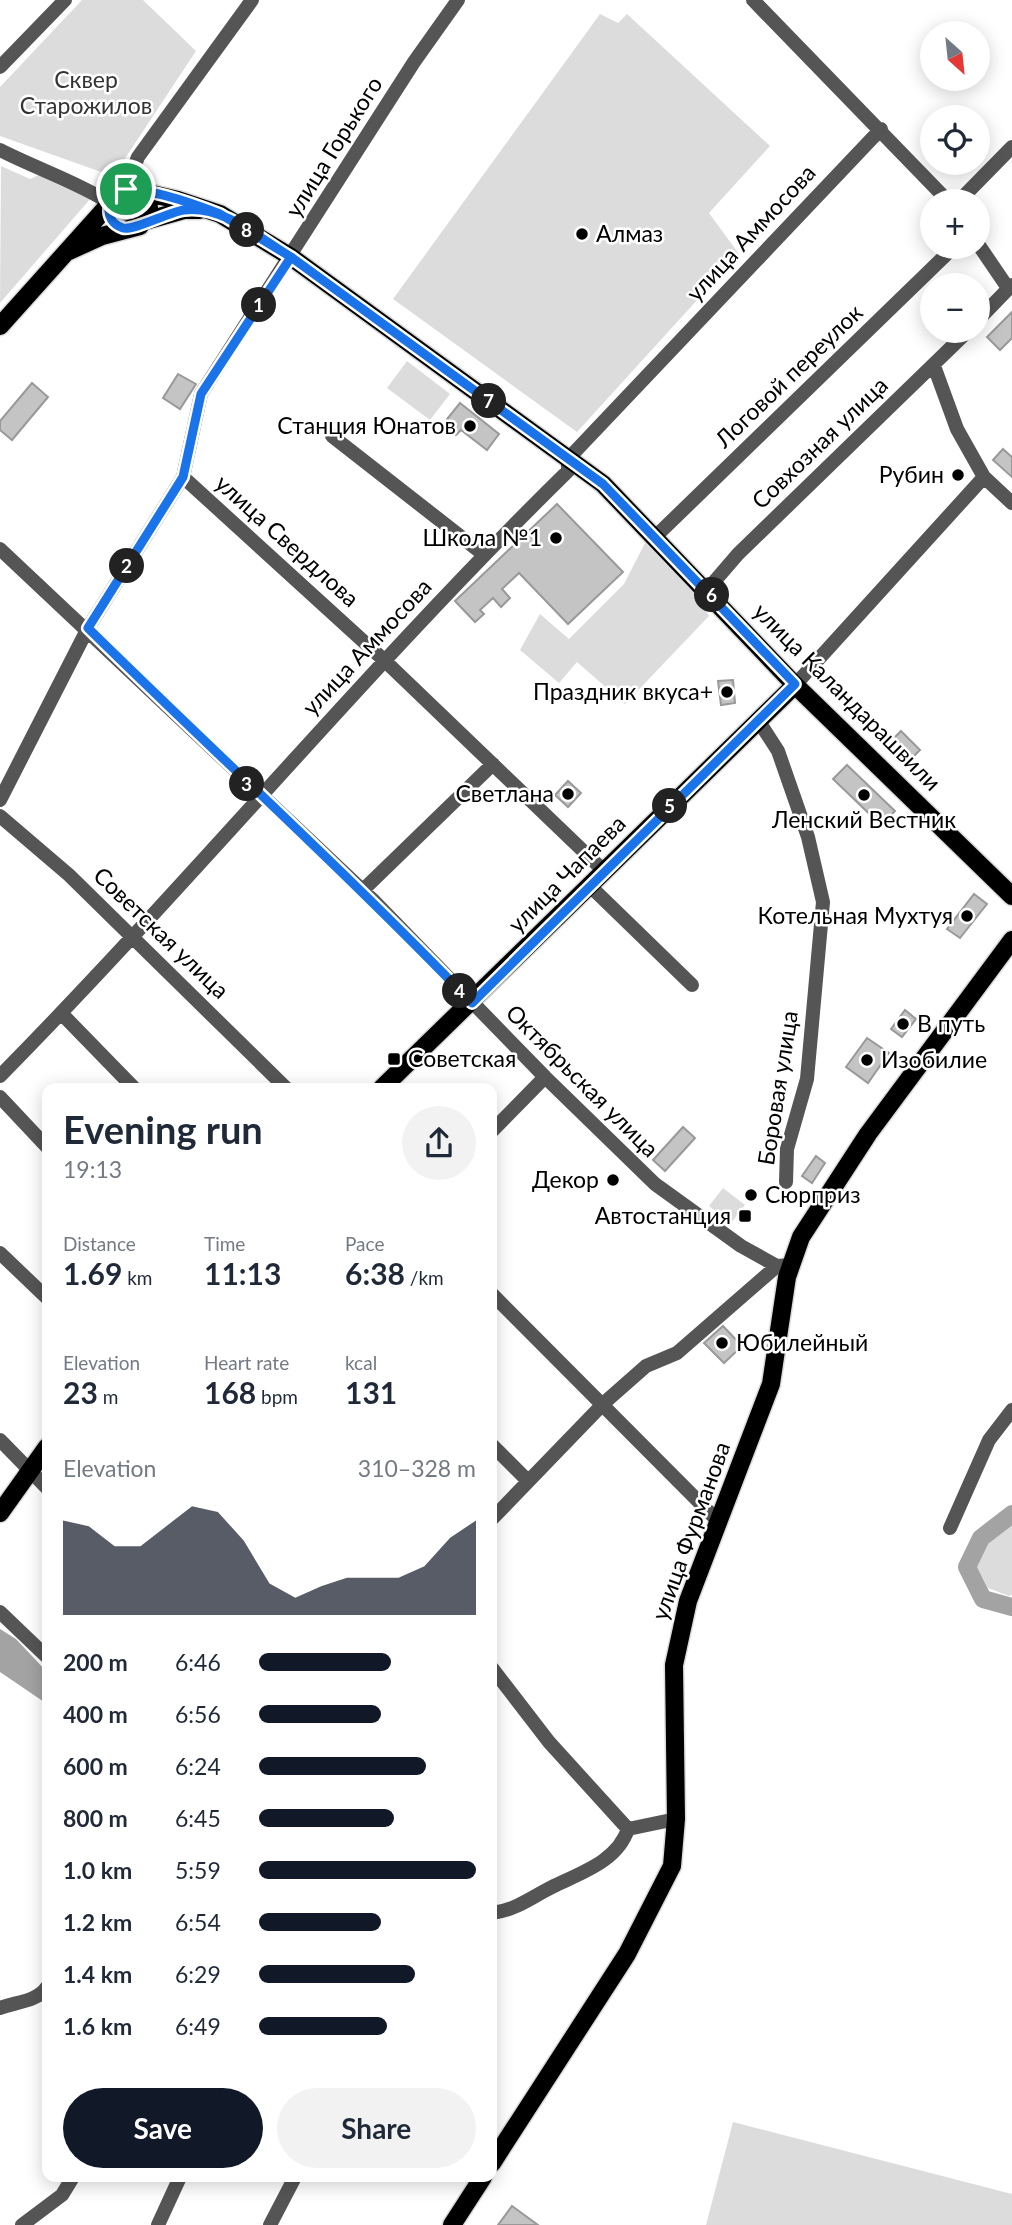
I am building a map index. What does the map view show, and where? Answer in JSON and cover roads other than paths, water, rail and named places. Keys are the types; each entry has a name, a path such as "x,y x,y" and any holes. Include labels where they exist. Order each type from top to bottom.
{"main road":[{"path":"0,326 116,194 133,190 149,208 145,221"},
{"name":"улица Каландарашвили","path":"133,190 210,210 291,257 603,484 795,684 1012,896"},
{"path":"110,203 111,219 128,229"},
{"path":"65,252 145,221 184,210 210,210"},
{"name":"улица Чапаева","path":"387,1083 795,684"},
{"name":"улица Фурманова","path":"497,2155 627,1954 672,1866 676,1818 674,1665 688,1601 771,1384 783,1266 867,1134 1012,940"},
{"path":"0,1513 42,1453"},
{"path":"452,2225 480,2182"}],"street":[{"path":"0,68 65,0"},
{"path":"133,190 138,157 252,0"},
{"name":"улица Горького","path":"0,800 88,628 183,477 201,394 414,62 458,0"},
{"path":"753,0 937,189"},
{"name":"улица Аммосова","path":"0,1076 134,938 260,796 483,554 568,471 568,459 881,129"},
{"path":"969,189 1012,147"},
{"path":"0,150 38,169 76,183 110,203"},
{"name":"Логовой переулок","path":"655,537 942,259"},
{"path":"989,259 1010,287 990,308"},
{"name":"Совхозная улица","path":"706,590 738,554 837,455 956,343"},
{"path":"934,366 957,429 984,477 1012,503"},
{"path":"332,436 483,554"},
{"name":"улица Свердлова","path":"183,477 385,661 603,870"},
{"name":"улица Чапаева","path":"795,684 984,477"},
{"name":"Октябрьская улица","path":"0,548 88,628 260,796 295,824 363,890 545,1077 655,1184 741,1246 783,1266"},
{"name":"Боровая улица","path":"758,720 783,764 808,837 823,902 807,1079 787,1149 786,1182"},
{"path":"363,890 493,764"},
{"name":"Советская улица","path":"0,816 69,875 281,1083"},
{"path":"589,885 692,985"},
{"path":"62,1014 129,1083"},
{"path":"497,1126 545,1077"},
{"path":"0,1097 42,1142"},
{"path":"0,1253 42,1293"},
{"path":"497,1514 604,1403 646,1366 677,1353 783,1266"},
{"path":"497,1299 604,1403 719,1522"},
{"path":"950,1528 989,1440 1012,1410"},
{"path":"0,1440 42,1483"},
{"path":"497,1450 528,1480"},
{"path":"0,1612 42,1652"},
{"path":"497,1675 548,1742 628,1829"},
{"path":"628,1829 676,1818"},
{"path":"497,1912 512,1910 550,1888 592,1870 624,1841 628,1829"},
{"path":"0,2008 24,2002 42,1993"},
{"path":"22,2225 62,2195 70,2182"},
{"path":"158,2225 178,2182"},
{"path":"270,2225 292,2182"}],"waterway":[{"path":"1012,1514 981,1538 967,1567 983,1599 1012,1607"}],"place":[{"name":"Алмаз","path":"582,234"},
{"name":"Станция Юнатов","path":"470,426"},
{"name":"Рубин","path":"958,475"},
{"name":"Школа №1","path":"556,538"},
{"name":"Праздник вкуса+","path":"727,692"},
{"name":"Светлана","path":"568,794"},
{"name":"Ленский Вестник","path":"864,795"},
{"name":"Котельная Мухтуя","path":"967,916"},
{"name":"В путь","path":"903,1024"},
{"name":"Советская","path":"394,1059"},
{"name":"Изобилие","path":"867,1060"},
{"name":"Декор","path":"613,1180"},
{"name":"Сюрприз","path":"751,1195"},
{"name":"Автостанция","path":"745,1216"},
{"name":"Юбилейный","path":"722,1343"}],"park label":[{"name":"Cквер Старожилов","path":"86,93"}]}
